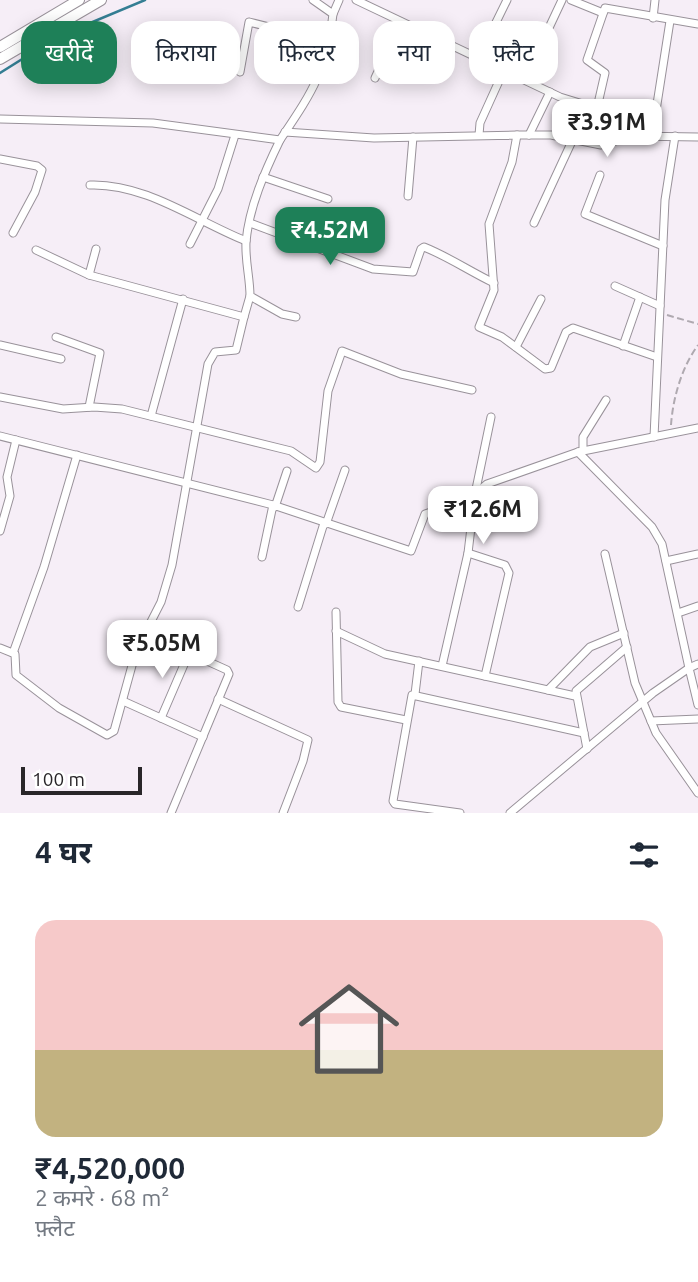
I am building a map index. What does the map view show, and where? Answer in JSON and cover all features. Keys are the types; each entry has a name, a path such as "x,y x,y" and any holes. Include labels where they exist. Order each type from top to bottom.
{"main road":[{"path":"0,47 79,0"},
{"path":"0,59 100,0"}],"street":[{"path":"313,0 333,14"},
{"path":"332,21 339,0"},
{"path":"356,0 399,21"},
{"path":"378,10 383,0"},
{"path":"497,21 507,0"},
{"path":"552,21 562,0"},
{"path":"571,0 603,13"},
{"path":"611,9 614,0"},
{"path":"653,18 655,0"},
{"path":"597,108 605,73 587,60 605,8 698,24"},
{"path":"652,136 670,21"},
{"path":"240,72 251,22 254,23"},
{"path":"0,648 13,653 17,658 16,675 59,708 107,735 114,731 136,651 161,602 172,565 196,427 212,354 236,350 250,296 246,241 263,177 280,140 316,84"},
{"path":"479,135 480,123 498,84"},
{"path":"534,84 597,108 656,119"},
{"path":"529,135 550,92"},
{"path":"0,119 143,122 280,140"},
{"path":"285,132 328,137 529,135 601,145 632,136 698,137"},
{"path":"190,244 218,189 236,135"},
{"path":"517,135 512,162 488,228 493,248 494,283 491,302 479,327 549,369 569,329 657,357"},
{"path":"654,437 663,246 674,136"},
{"path":"408,196 413,137"},
{"path":"534,223 573,139"},
{"path":"0,159 37,166 42,170 30,202 13,233"},
{"path":"600,175 585,214 663,246"},
{"path":"263,177 328,199"},
{"path":"90,185 110,185 149,197 246,241"},
{"path":"250,223 380,271 413,272 424,247 450,257 463,268 494,283"},
{"path":"89,275 96,249"},
{"path":"36,250 89,275 244,317"},
{"path":"615,286 660,309"},
{"path":"250,296 282,314 296,317"},
{"path":"623,346 640,297"},
{"path":"151,416 183,299"},
{"path":"516,347 541,299"},
{"path":"55,337 100,354 89,407"},
{"path":"0,345 61,359"},
{"path":"0,397 63,410 89,407 151,416 290,451 313,467 318,467 328,391 342,351 401,374 472,390"},
{"path":"580,452 583,437 606,400"},
{"path":"442,666 468,553 475,494 491,417"},
{"path":"0,436 274,506 411,551 425,514 475,494 486,484 580,452 698,428"},
{"path":"0,531 10,496 7,477 16,440"},
{"path":"580,452 652,527 662,544 698,705"},
{"path":"13,653 44,567 77,455"},
{"path":"298,607 345,470"},
{"path":"262,557 274,506 287,471"},
{"path":"468,553 505,565 509,573 485,676"},
{"path":"606,554 627,647 643,702 651,721 694,782 698,793"},
{"path":"666,561 698,554"},
{"path":"678,613 698,607"},
{"path":"336,612 338,702 341,708 406,720"},
{"path":"336,631 385,654 575,696"},
{"path":"145,633 227,670 229,674 171,813"},
{"path":"548,690 590,647 624,633"},
{"path":"587,749 575,696 579,687 627,647"},
{"path":"161,718 188,653"},
{"path":"415,694 419,662"},
{"path":"510,813 643,702 698,664"},
{"path":"460,813 396,804 393,801 410,697 415,694 584,733"},
{"path":"218,699 308,740 283,813"},
{"path":"122,701 203,737"},
{"path":"651,721 698,719"}],"path":[{"path":"660,309 698,324"},
{"path":"671,433 672,412 680,383 687,361 698,345"}],"waterway":[{"path":"0,73 59,36 145,0"}]}
